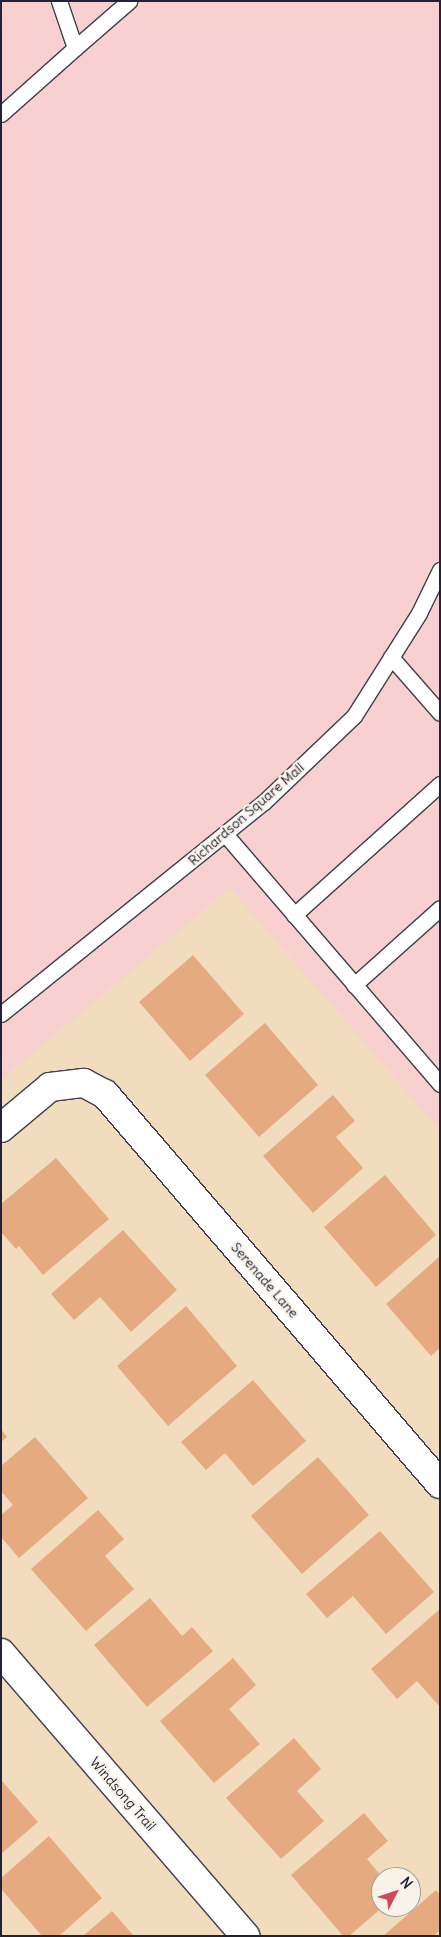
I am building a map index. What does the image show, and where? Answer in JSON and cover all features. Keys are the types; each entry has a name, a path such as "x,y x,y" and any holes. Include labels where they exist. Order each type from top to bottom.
{"street":[{"name":"Serenade Lane","path":"1,1128 50,1087 84,1083 105,1094 440,1484"},
{"name":"Windsong Trail","path":"1,1652 245,1936"}],"lane":[{"path":"59,1 75,48"},
{"path":"1,114 129,1"},
{"name":"Richardson Square Mall","path":"1,1014 264,802 354,716 419,613 440,570"},
{"path":"391,657 438,709"},
{"path":"294,915 440,784"},
{"path":"225,834 440,1084"},
{"path":"354,985 440,908"}],"shaded area":[{"path":"1,1 440,1 440,1130 230,888 1,1080"}],"building":[{"path":"193,955 244,1014 190,1061 139,1002"},
{"path":"265,1023 318,1085 259,1137 205,1075"},
{"path":"333,1095 355,1121 336,1137 363,1168 313,1213 263,1156"},
{"path":"56,1158 109,1219 43,1275 19,1246 16,1249 1,1232 1,1204"},
{"path":"385,1175 436,1235 376,1287 324,1227"},
{"path":"123,1230 177,1290 131,1332 100,1297 74,1320 51,1294"},
{"path":"440,1256 440,1348 431,1356 386,1304"},
{"path":"186,1306 237,1366 168,1426 117,1366"},
{"path":"253,1380 306,1441 253,1486 225,1453 206,1470 181,1442"},
{"path":"1,1429 7,1437 1,1442"},
{"path":"35,1437 88,1498 19,1558 1,1537 1,1515 13,1505 1,1491 1,1466"},
{"path":"318,1457 369,1515 302,1574 251,1516"},
{"path":"98,1510 124,1539 105,1556 134,1589 86,1631 31,1569"},
{"path":"380,1531 434,1592 386,1634 353,1596 327,1618 306,1594"},
{"path":"150,1598 182,1636 192,1627 213,1651 147,1707 94,1645"},
{"path":"440,1609 440,1707 417,1681 397,1699 371,1669"},
{"path":"233,1658 256,1685 229,1709 260,1744 214,1783 160,1721"},
{"path":"294,1738 321,1769 297,1791 324,1821 281,1859 226,1798"},
{"path":"1,1780 38,1822 1,1854"},
{"path":"364,1813 388,1841 367,1859 374,1867 371,1867 371,1917 349,1936 343,1936 291,1875"},
{"path":"49,1836 102,1898 59,1936 42,1936 1,1889 1,1878"},
{"path":"436,1890 440,1895 440,1930 434,1936 383,1936 405,1917 421,1917 421,1903"},
{"path":"112,1911 134,1936 83,1936"}]}
